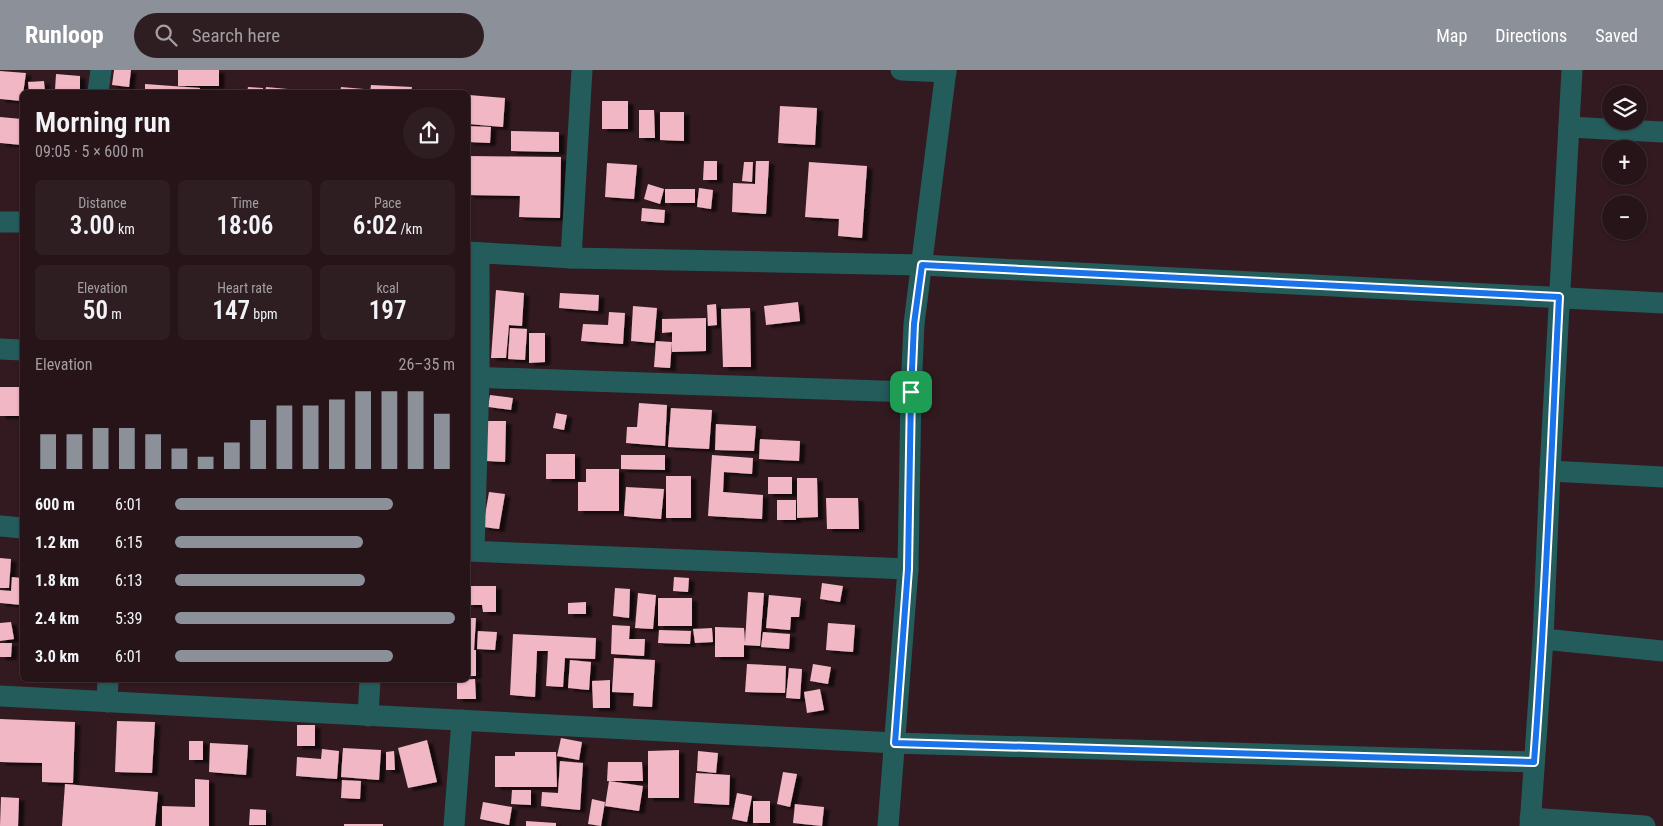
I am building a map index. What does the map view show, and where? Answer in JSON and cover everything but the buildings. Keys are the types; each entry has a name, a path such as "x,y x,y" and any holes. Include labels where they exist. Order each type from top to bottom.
{"street":[{"path":"98,90 101,70"},
{"path":"571,258 582,70"},
{"path":"888,826 908,569 911,392 915,314 946,71 901,70"},
{"path":"1572,70 1550,471 1543,640 1530,822 1645,826"},
{"path":"1569,127 1663,132"},
{"path":"0,222 20,222"},
{"path":"908,569 471,551 473,253 571,258 922,265 1663,303"},
{"path":"0,349 20,350"},
{"path":"473,378 911,392"},
{"path":"1550,471 1663,477"},
{"path":"0,526 20,528"},
{"path":"1543,640 1663,651"},
{"path":"107,702 108,682"},
{"path":"368,716 370,682"},
{"path":"0,696 895,743 1534,762"},
{"path":"454,826 462,720"}],"route":[{"path":"922,265 1559,297 1543,640 1534,762 895,743 908,569 911,392 915,314 922,265"}]}
